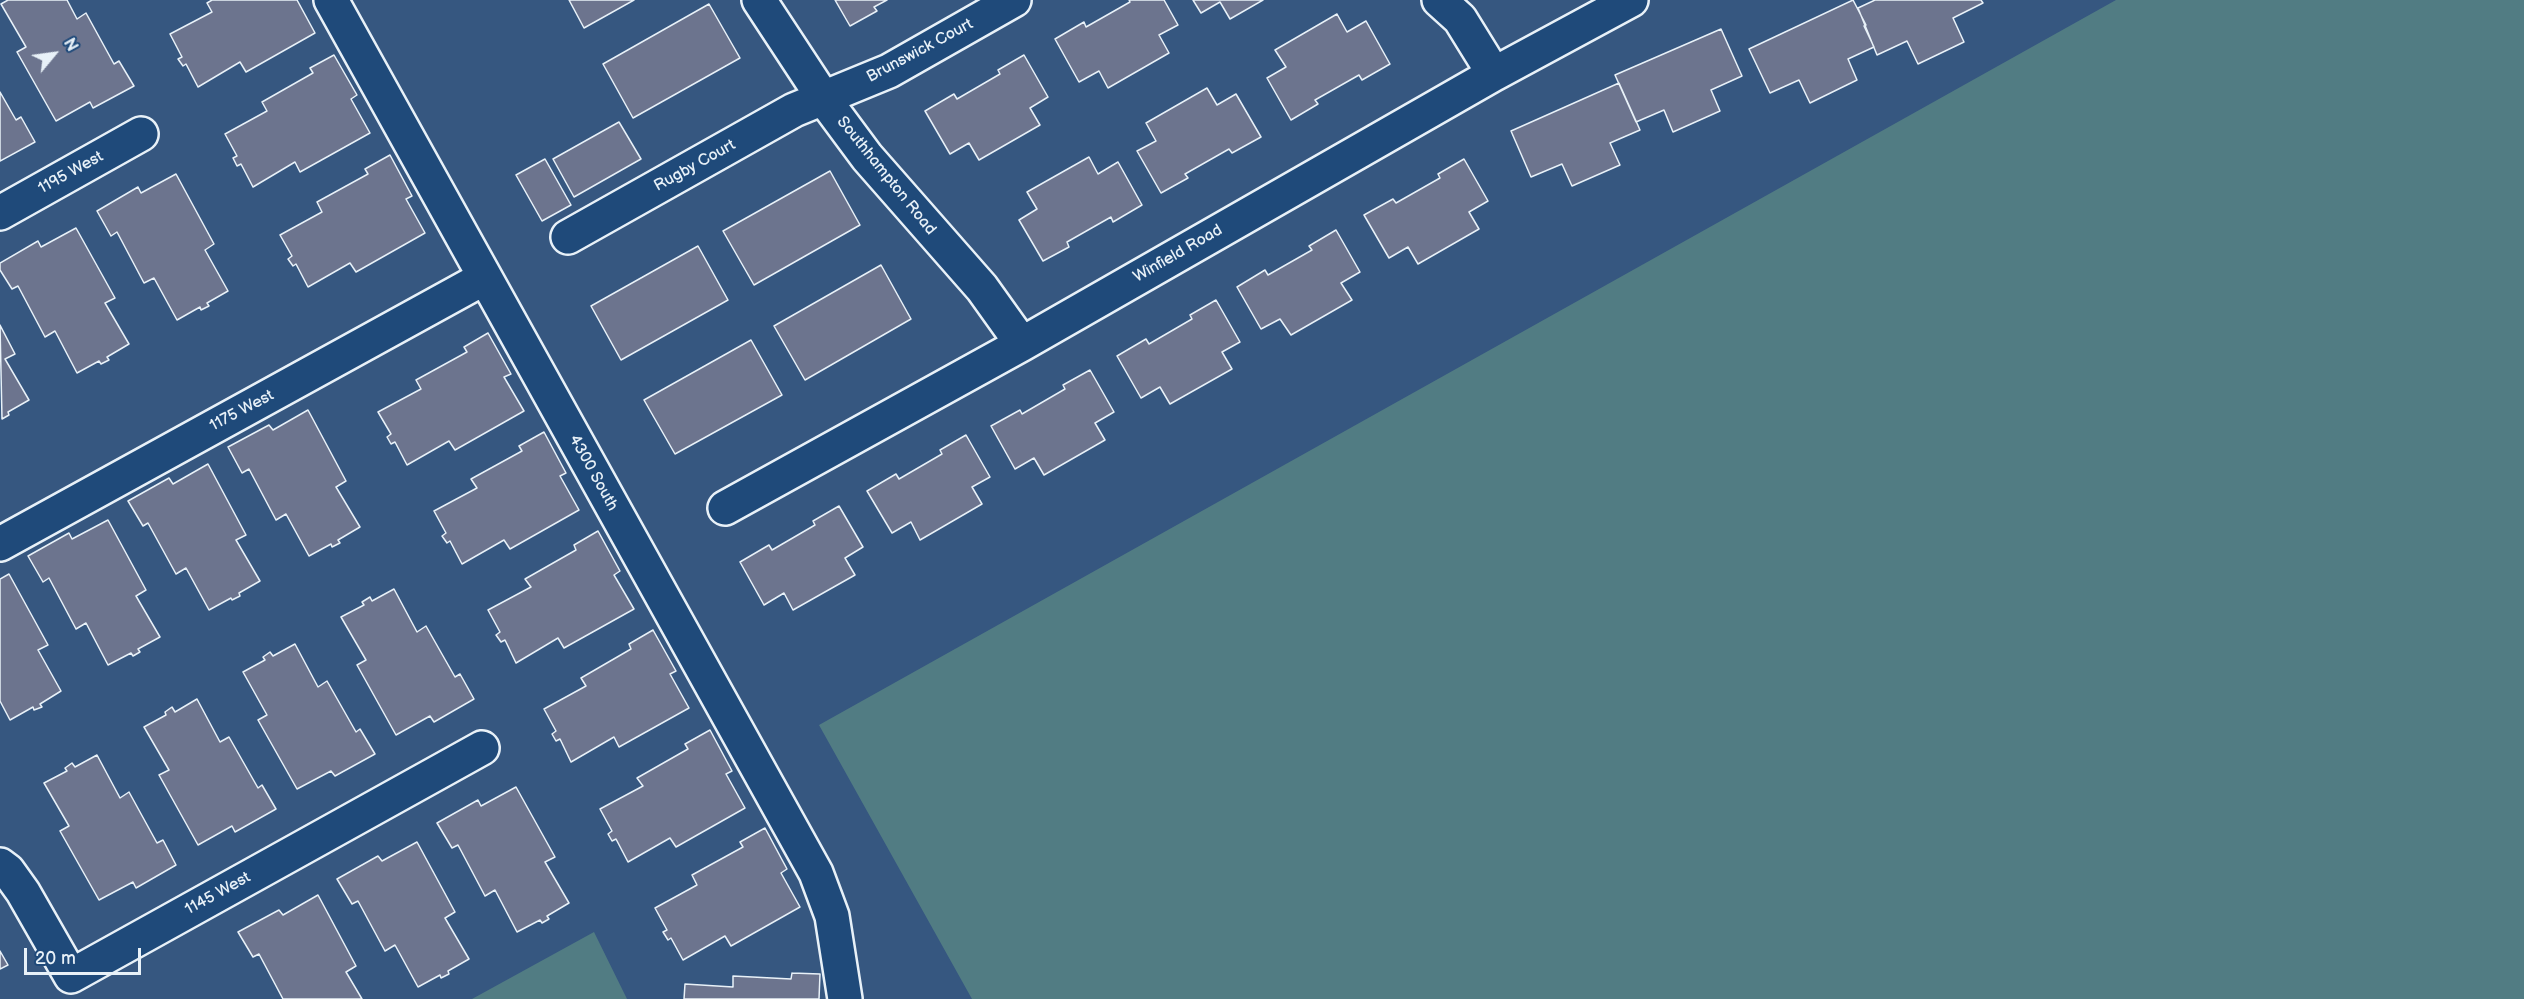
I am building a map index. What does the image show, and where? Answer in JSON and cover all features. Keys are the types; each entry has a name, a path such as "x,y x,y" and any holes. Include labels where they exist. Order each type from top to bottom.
{"street":[{"name":"4300 South","path":"331,0 816,873 832,916 840,951 845,999"},
{"name":"Southhampton Road","path":"759,0 824,99 867,158 982,288 1022,344"},
{"name":"Brunswick Court","path":"824,99 889,71 1014,0"},
{"path":"1439,0 1460,20 1494,74"},
{"name":"Winfield Road","path":"725,508 953,380 1022,344 1494,74 1631,0"},
{"name":"Rugby Court","path":"568,237 794,111 824,99"},
{"name":"1195 West","path":"0,213 141,134"},
{"name":"1175 West","path":"0,544 484,278"},
{"name":"1145 West","path":"0,865 8,871 23,892 71,976 482,748"}],"green space":[{"path":"2116,0 2524,0 2524,999 972,999 819,725"},
{"path":"594,932 627,999 472,999"}],"building":[{"path":"8,0 67,0 77,19 86,13 114,64 119,61 134,86 93,108 90,102 56,121 17,52 26,47 1,4"},
{"path":"212,0 297,0 315,33 246,72 240,62 198,87 186,64 183,66 178,59 182,57 170,34 212,12 207,3"},
{"path":"569,0 634,0 584,28"},
{"path":"835,0 887,0 874,7 877,11 850,26"},
{"path":"1129,0 1164,0 1178,25 1159,35 1169,53 1108,88 1099,71 1079,82 1055,39 1084,22 1086,27 1130,2"},
{"path":"1193,0 1263,0 1230,19 1220,2 1201,13"},
{"path":"1853,0 1874,47 1848,59 1857,80 1810,103 1799,80 1770,93 1749,49"},
{"path":"1875,0 1981,0 1983,3 1953,18 1964,42 1918,64 1907,41 1877,55 1858,8"},
{"path":"709,4 740,58 633,118 603,64"},
{"path":"1337,14 1347,32 1366,21 1390,64 1362,80 1359,75 1315,100 1318,104 1291,120 1267,78 1286,67 1275,50"},
{"path":"1721,29 1742,76 1711,90 1720,111 1673,132 1664,110 1636,122 1615,75"},
{"path":"334,55 357,95 351,99 370,133 300,172 295,162 253,187 241,164 237,166 233,158 237,156 225,134 267,111 262,102 313,73 310,68"},
{"path":"1024,55 1048,97 1030,108 1040,125 979,160 969,143 950,154 925,111 954,94 957,99 1000,74 998,70"},
{"path":"1619,83 1640,130 1610,143 1620,165 1572,186 1562,164 1531,177 1511,131"},
{"path":"1207,88 1217,105 1236,94 1261,137 1232,153 1229,149 1185,174 1188,178 1161,193 1137,151 1156,141 1146,123"},
{"path":"0,92 16,120 21,117 35,142 0,161"},
{"path":"619,122 641,159 574,197 553,159"},
{"path":"390,155 412,196 406,199 425,233 356,272 350,263 308,287 296,264 293,266 288,259 292,256 280,235 322,212 317,202 368,174 365,169"},
{"path":"1089,157 1098,174 1118,162 1142,205 1113,222 1111,217 1067,242 1069,247 1043,261 1019,220 1037,209 1027,192"},
{"path":"545,159 571,205 542,221 516,175"},
{"path":"1464,159 1488,201 1469,212 1479,229 1418,264 1408,247 1389,258 1364,215 1393,199 1396,203 1440,178 1438,174"},
{"path":"830,171 860,225 754,285 723,231"},
{"path":"176,174 214,244 205,250 228,291 207,303 209,306 201,310 200,307 177,320 154,278 144,283 117,232 111,236 97,211 138,187 141,193"},
{"path":"76,228 115,298 105,303 129,344 107,357 109,360 101,364 99,361 77,373 55,331 45,337 18,286 12,289 0,270 0,263 38,241 41,247"},
{"path":"1336,230 1360,272 1341,283 1352,300 1291,335 1280,319 1261,329 1237,287 1265,270 1268,275 1312,250 1309,246"},
{"path":"698,246 728,300 621,360 591,306"},
{"path":"881,265 911,319 805,380 774,326"},
{"path":"1216,300 1240,342 1222,352 1232,369 1170,404 1160,387 1141,398 1117,356 1146,339 1149,344 1192,319 1190,315"},
{"path":"0,325 15,354 5,359 29,400 8,412 9,415 2,419"},
{"path":"488,333 511,374 504,377 524,411 455,450 449,441 407,465 395,442 391,444 387,437 391,434 378,412 421,389 416,380 467,352 464,347"},
{"path":"751,340 782,395 675,454 644,400"},
{"path":"1090,370 1114,412 1095,423 1105,440 1044,475 1034,458 1015,469 991,426 1020,410 1022,414 1065,389 1063,385"},
{"path":"308,410 346,481 336,487 360,527 338,540 340,543 332,547 331,544 309,556 286,514 276,520 249,469 242,473 228,447 269,425 273,430"},
{"path":"544,432 566,473 560,476 579,510 510,549 504,540 462,564 450,541 447,543 442,536 446,533 434,511 477,488 471,479 522,451 519,446"},
{"path":"966,435 990,477 972,487 982,504 920,540 911,522 892,533 867,491 896,474 899,479 942,454 940,450"},
{"path":"208,464 246,535 236,540 260,581 239,593 240,596 232,600 231,598 209,610 186,568 176,574 148,523 143,526 128,501 169,478 173,484"},
{"path":"839,506 863,547 845,558 855,575 793,610 784,593 764,605 740,562 769,545 772,550 815,525 813,521"},
{"path":"108,520 146,590 136,596 160,637 138,649 140,652 133,656 131,653 108,665 86,623 76,629 49,578 43,582 28,556 69,533 72,539"},
{"path":"598,531 620,571 614,575 634,609 564,648 558,638 516,663 505,640 501,642 496,635 500,632 488,610 531,587 525,579 576,550 574,545"},
{"path":"9,574 48,645 38,650 61,691 40,704 42,707 34,710 33,707 10,720 0,701 0,579"},
{"path":"394,589 417,632 426,626 455,677 460,674 474,699 434,722 430,716 396,735 357,665 366,660 341,617 364,605 362,602 370,597 372,601"},
{"path":"653,630 676,671 670,674 689,708 619,747 614,737 571,762 560,739 556,741 552,734 556,731 544,709 586,686 581,678 631,649 629,644"},
{"path":"295,644 318,687 327,681 356,732 360,729 375,754 335,776 331,771 297,789 258,720 267,715 243,672 265,660 263,657 270,652 273,656"},
{"path":"197,699 220,742 229,737 258,788 262,785 276,809 235,832 232,826 198,845 159,775 169,770 144,727 166,715 165,712 172,707 175,712"},
{"path":"710,730 732,771 726,774 745,808 676,847 670,838 628,862 616,839 612,841 608,834 612,831 600,809 643,786 637,778 688,749 685,744"},
{"path":"97,755 120,798 129,792 157,843 163,840 176,865 136,888 133,882 99,900 60,831 69,826 44,783 67,771 65,768 72,763 75,767"},
{"path":"516,787 555,857 545,862 569,903 547,916 549,919 542,923 540,920 517,932 495,890 485,896 458,845 452,848 437,823 478,800 481,806"},
{"path":"765,828 787,869 781,873 800,907 731,946 725,936 683,960 671,938 668,940 663,932 667,930 655,908 697,885 692,875 743,847 740,842"},
{"path":"417,842 455,912 445,918 469,959 448,971 449,974 441,978 440,975 418,987 395,945 385,951 358,901 352,904 337,879 378,856 382,861"},
{"path":"318,895 356,966 346,972 362,999 283,999 259,954 253,957 238,932 279,910 283,915"},
{"path":"0,951 8,965 0,969"},
{"path":"792,973 820,974 819,999 684,999 685,984 733,987 733,976 791,979"}]}
